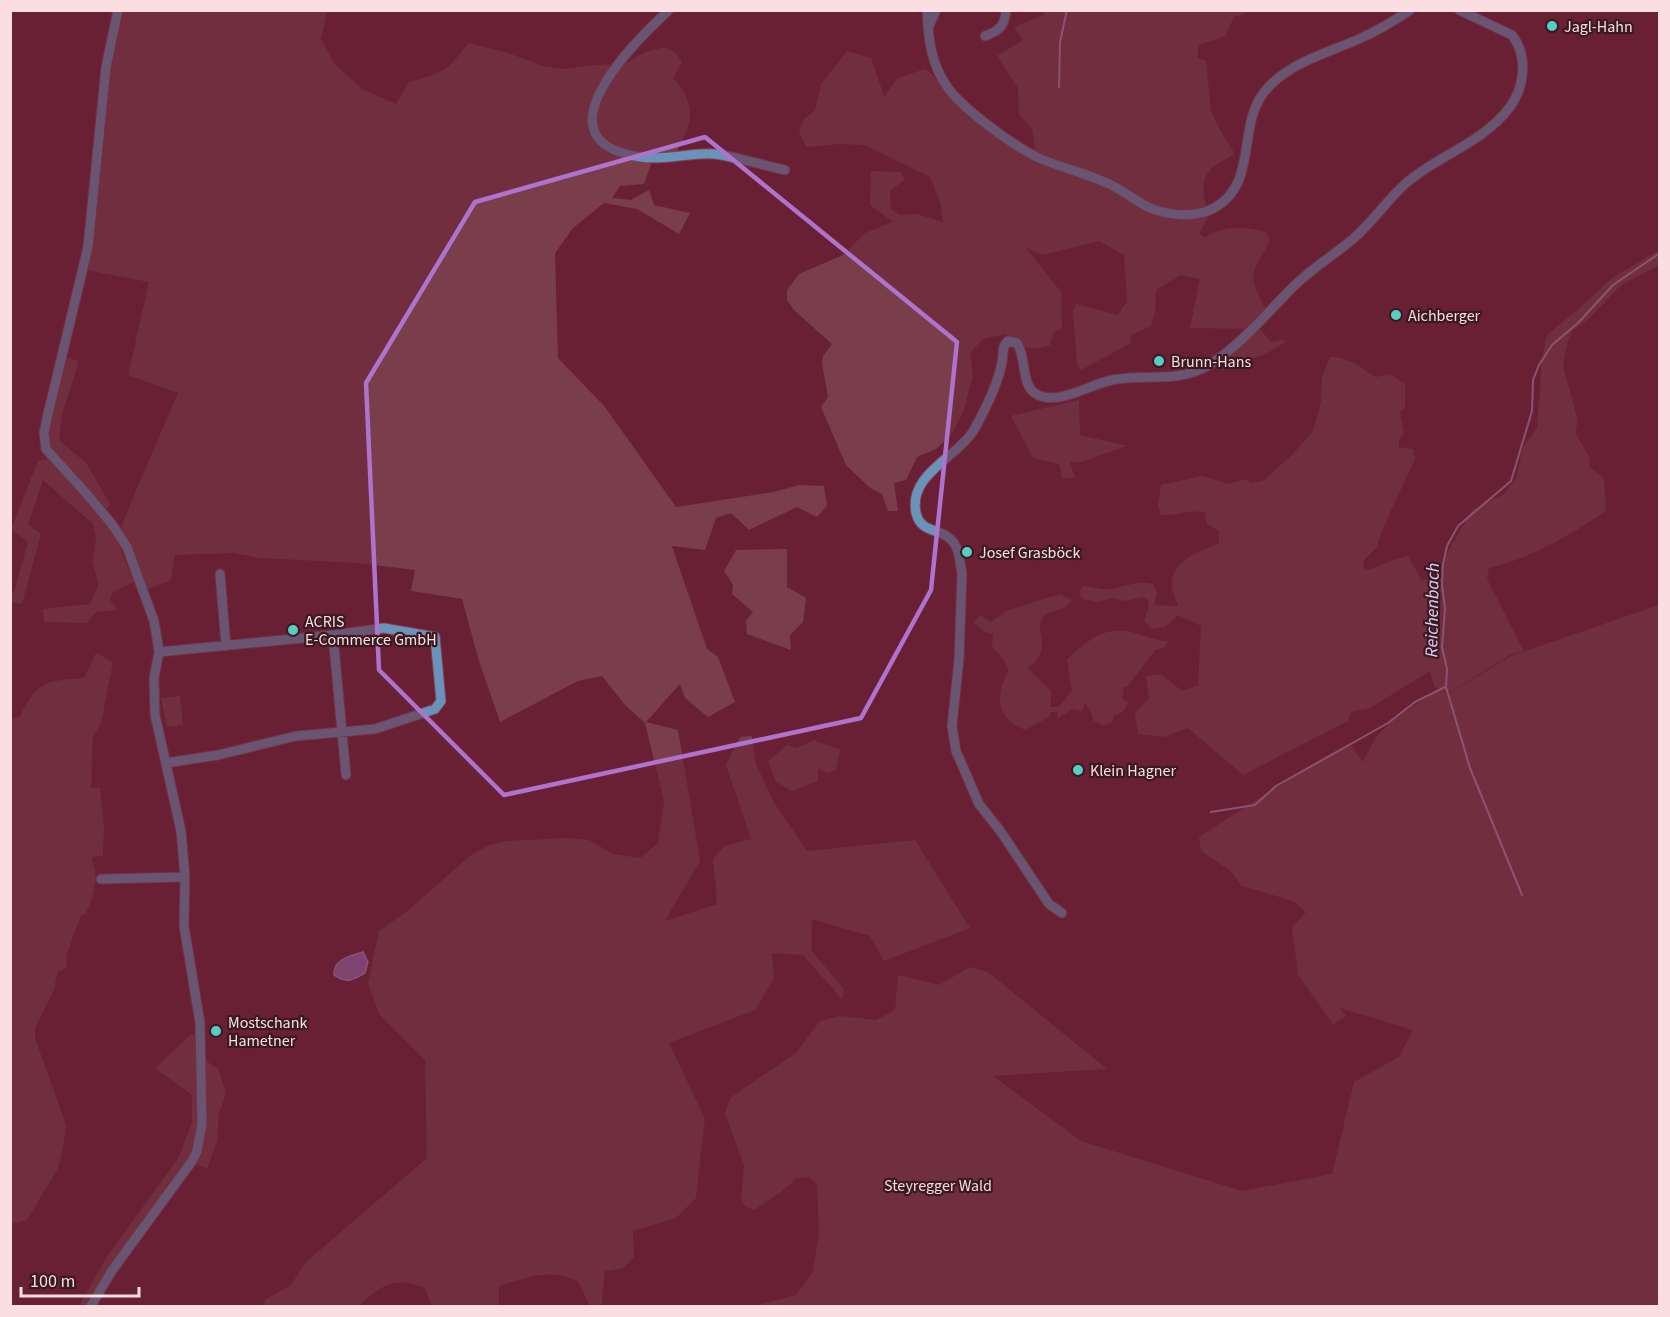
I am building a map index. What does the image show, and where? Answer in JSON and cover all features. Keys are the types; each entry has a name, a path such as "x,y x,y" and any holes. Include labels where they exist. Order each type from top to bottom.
{"street":[{"path":"91,1306 111,1272 192,1161 201,1137 203,1110 200,1023 185,935 185,877 181,831 155,714 154,678 159,652 154,621 127,547 111,523 46,449 44,433 88,247 93,217 106,67 118,10"},
{"path":"669,10 633,47 602,88 591,115 591,124 601,142 612,149 640,157 677,158 713,154 785,170"},
{"path":"927,10 935,64 942,80 962,104 1012,142 1042,159 1113,186 1150,209 1173,214 1207,212 1217,207 1233,191 1240,180 1244,165 1255,107 1271,85 1282,75 1297,65 1382,28 1410,10"},
{"path":"928,28 936,10"},
{"path":"985,36 1001,28 1006,10"},
{"path":"1062,913 1049,904 1001,832 979,804 957,751 952,726 959,659 962,574 958,551 950,538 925,528 919,521 915,503 918,491 931,472 957,450 974,430 994,387 1003,361 1003,348 1008,341 1013,340 1020,347 1027,380 1035,394 1047,398 1072,394 1124,377 1180,376 1197,370 1209,364 1241,340 1319,262 1349,243 1406,184 1487,132 1516,97 1523,76 1521,54 1512,36 1459,10"},
{"path":"220,574 226,646"},
{"path":"159,652 387,628 435,637 441,701 435,709 375,729 296,736 218,755 166,763"},
{"path":"333,635 346,775"},
{"path":"100,879 185,877"}],"highlighted area":[{"path":"705,137 957,342 931,590 861,718 504,795 379,670 366,383 475,202"}],"green space":[{"path":"121,11 327,11 321,39 334,63 362,89 396,104 409,82 443,70 455,60 468,43 505,52 543,66 564,69 625,64 645,52 665,47 676,53 682,62 673,78 686,96 690,113 686,131 677,151 678,155 654,156 644,184 620,186 612,198 631,200 649,190 654,205 690,213 679,234 637,209 604,203 573,228 555,253 558,358 605,407 676,507 774,492 799,485 824,486 827,506 817,517 797,507 749,530 731,513 716,518 705,550 672,546 707,649 718,657 735,702 708,717 685,698 680,684 646,722 678,730 700,861 665,921 717,904 713,859 724,846 751,839 726,765 740,737 752,736 756,764 773,801 807,851 915,840 970,928 884,961 870,936 812,919 811,950 844,989 842,999 803,955 772,953 774,979 755,1010 669,1043 705,1119 696,1198 676,1218 633,1231 634,1257 623,1268 605,1271 600,1306 590,1306 578,1281 548,1274 499,1286 499,1306 432,1306 425,1288 397,1282 374,1292 359,1306 264,1306 265,1300 291,1285 305,1263 427,1158 425,1060 379,1014 368,983 379,931 406,912 471,855 487,846 507,841 566,838 589,840 613,854 640,858 658,843 664,801 645,723 625,705 602,676 578,681 500,722 479,661 462,599 411,591 415,570 358,563 260,558 233,553 175,555 171,580 146,590 130,545 121,529 178,393 128,375 149,282 86,270 100,184 112,56"},
{"path":"1045,11 1252,11 1234,17 1225,36 1199,45 1197,58 1206,61 1211,111 1235,154 1215,165 1204,181 1209,215 1199,234 1205,237 1220,230 1236,228 1266,232 1270,240 1256,268 1254,281 1255,288 1266,309 1259,319 1252,323 1252,329 1260,329 1271,342 1287,341 1267,353 1221,371 1250,329 1190,328 1200,279 1181,275 1156,290 1155,313 1151,326 1130,336 1131,343 1081,370 1077,365 1073,311 1076,304 1118,315 1127,301 1124,255 1099,241 1042,255 1026,248 1061,292 1062,328 1053,333 1050,345 1037,348 1026,347 1006,334 983,339 970,353 973,377 963,412 951,435 936,449 917,457 906,480 894,483 898,511 888,511 882,494 870,488 846,465 821,407 828,397 822,363 823,356 832,344 795,311 787,300 787,290 799,274 843,255 865,233 893,222 870,205 871,171 901,172 905,179 890,191 891,209 900,215 917,214 943,222 940,202 930,177 865,145 841,144 806,147 799,131 804,119 815,110 821,84 847,51 871,58 884,96 898,78 925,69 933,75 952,100 971,116 1004,140 1037,159 1032,129 1019,114 1018,88 997,56 1023,40 1014,27 1043,15"},
{"name":"Steyregger Wald","path":"1659,250 1659,265 1620,286 1591,317 1572,331 1567,344 1563,366 1578,421 1575,433 1590,458 1589,467 1604,478 1606,511 1550,545 1505,564 1489,568 1487,579 1524,651 1510,655 1449,693 1440,690 1448,694 1511,656 1659,605 1659,1306 755,1306 796,1295 813,1272 819,1233 817,1184 809,1177 797,1178 754,1210 746,1207 741,1200 744,1165 725,1114 730,1098 796,1053 820,1021 840,1016 876,1020 895,1010 898,975 939,985 970,967 988,972 1107,1069 993,1076 1081,1141 1242,1191 1332,1174 1354,1082 1399,1057 1413,1030 1340,1008 1346,1016 1333,1024 1298,975 1292,927 1306,912 1293,901 1242,886 1231,871 1201,851 1199,837 1278,786 1350,744 1363,762 1376,737 1395,718 1440,689 1434,686 1430,671 1370,708 1351,712 1348,721 1243,775 1188,728 1164,737 1138,734 1135,713 1149,698 1146,676 1161,674 1182,691 1198,685 1201,626 1178,615 1165,627 1152,629 1144,621 1149,606 1148,600 1143,597 1125,601 1113,598 1098,602 1082,599 1079,592 1083,586 1108,589 1148,583 1153,584 1157,593 1154,605 1178,606 1172,589 1175,571 1180,564 1195,554 1219,544 1219,531 1207,524 1205,512 1161,515 1158,505 1161,485 1202,476 1229,484 1246,479 1251,483 1263,481 1292,455 1313,431 1321,401 1322,377 1330,357 1343,358 1376,377 1390,374 1405,384 1405,407 1400,412 1404,434 1399,439 1399,447 1413,449 1415,459 1382,530 1377,547 1364,560 1363,567 1367,570 1408,556 1422,581 1435,574 1472,510 1504,494 1516,478 1523,447 1537,428 1542,359 1547,335 1612,278"},
{"path":"66,357 79,361 63,411 59,440 87,464 110,504 102,516 122,545 121,551 134,582 113,592 110,600 118,610 96,612 86,623 44,622 43,609 90,604 98,586 93,560 96,537 93,524 43,480 28,525 41,534 22,604 11,602 11,592 14,592 28,542 11,529 38,461 48,459 52,451 48,436"},
{"path":"1079,400 1080,435 1127,446 1081,462 1070,462 1075,478 1062,478 1059,464 1033,458 1011,416"},
{"path":"787,549 787,587 806,598 803,622 790,635 791,650 747,634 746,621 753,612 732,594 733,585 724,571 736,550"},
{"path":"1060,594 1072,600 1065,607 1043,617 1040,626 1042,644 1040,652 1037,660 1028,668 1051,691 1051,707 1059,707 1072,690 1067,659 1096,636 1121,631 1168,641 1165,647 1155,650 1127,687 1124,687 1122,699 1128,702 1126,708 1114,715 1112,722 1103,726 1093,720 1085,703 1082,711 1073,709 1058,718 1057,712 1051,712 1049,717 1025,730 1015,725 1003,712 1001,688 1009,670 992,647 993,634 984,632 974,622 980,615 991,622 1006,611"},
{"path":"96,653 113,662 101,723 93,737 91,788 100,788 104,827 103,856 92,857 96,878 92,899 86,913 81,916 73,936 67,955 66,968 58,972 53,992 35,1028 35,1038 66,1125 63,1149 58,1168 27,1220 11,1224 11,719 20,716 32,695 44,685 60,680 84,678"},
{"path":"180,696 183,725 167,727 161,698"},
{"path":"814,740 840,750 836,770 827,773 818,769 818,781 792,791 776,782 768,761 787,745 796,748"},
{"path":"190,1035 196,1035 200,1125 196,1149 89,1306 79,1306 106,1258 179,1157 192,1122 192,1095 155,1068"},
{"path":"202,1058 218,1069 226,1093 219,1114 217,1141 207,1169 195,1164 203,1149 205,1126"}],"shaded area":[{"path":"363,952 368,962 365,973 350,980 334,975 336,965 348,957"}],"waterway":[{"path":"1059,87 1060,42 1067,10"},
{"name":"Reichenbach","path":"1522,895 1470,768 1446,687 1447,669 1442,647 1445,609 1442,585 1443,564 1447,546 1458,526 1511,481 1532,411 1533,380 1539,365 1552,345 1578,323 1613,285 1660,253"},
{"path":"1211,812 1255,805 1276,786 1388,723 1415,702 1445,687"}],"place":[{"name":"Jagl-Hahn","path":"1552,26"},
{"name":"Aichberger","path":"1396,315"},
{"name":"Brunn-Hans","path":"1159,361"},
{"name":"Josef Grasböck","path":"967,552"},
{"name":"ACRIS E-Commerce GmbH","path":"293,630"},
{"name":"Klein Hagner","path":"1078,770"},
{"name":"Mostschank Hametner","path":"216,1031"}]}
